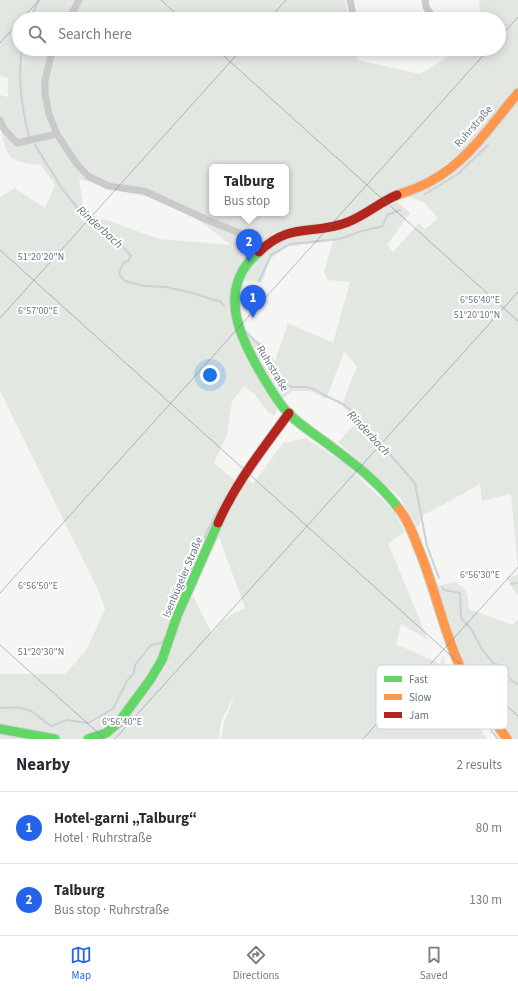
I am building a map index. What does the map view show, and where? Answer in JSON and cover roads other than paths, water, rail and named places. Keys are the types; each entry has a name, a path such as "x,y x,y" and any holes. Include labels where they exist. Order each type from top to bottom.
{"main road":[{"name":"Ruhrstraße","path":"459,665 432,583 414,535 402,512 355,464 289,414 279,402 254,362 242,338 237,323 234,305 238,283 243,271 250,260 264,247 290,232 334,227 350,222 390,198 428,183 471,150 518,93"},
{"name":"Isenbügeler Straße","path":"88,739 106,733 119,722 150,680 162,660 170,639 176,616 228,502 238,484 289,414"},
{"path":"0,729 55,739"},
{"name":"Ruhrstraße","path":"501,729 507,739"}],"street":[{"path":"73,12 79,0"},
{"path":"350,0 353,12"},
{"path":"425,0 426,7 429,12"},
{"path":"51,56 46,72 44,87 46,104 56,134 76,163 88,176 108,186 144,191 212,222 255,239 264,247"},
{"path":"0,120 4,129 17,144 56,134"}],"waterway":[{"name":"Rinderbach","path":"33,12 39,0"},
{"name":"Rinderbach","path":"21,56 20,71 21,93 29,137"},
{"name":"Rinderbach","path":"35,145 63,190 80,211 115,238 131,256 128,261 123,263 119,274 125,281 144,286 166,287 189,292 221,302 224,306"},
{"path":"425,194 458,174 488,145"},
{"path":"259,281 271,255 290,244 339,239 383,226 387,215 400,210"},
{"name":"Rinderbach","path":"246,332 259,345 274,371 283,383 292,387 306,387 316,390 341,403 352,411 415,483 427,546 439,578"},
{"path":"176,607 208,529 220,507"},
{"path":"511,584 518,583"},
{"path":"442,587 444,590 460,593 461,618 471,629 482,649 493,663 498,665"},
{"path":"0,708 13,708 31,711 52,726 67,720 88,723 113,709 127,681 134,673 135,665 151,645 161,643 166,636"},
{"path":"508,676 512,681 518,684"},
{"path":"490,729 498,739"}],"place":[{"name":"Talburg","path":"249,262"},
{"name":"Hotel-garni „Talburg“","path":"253,318"}]}
